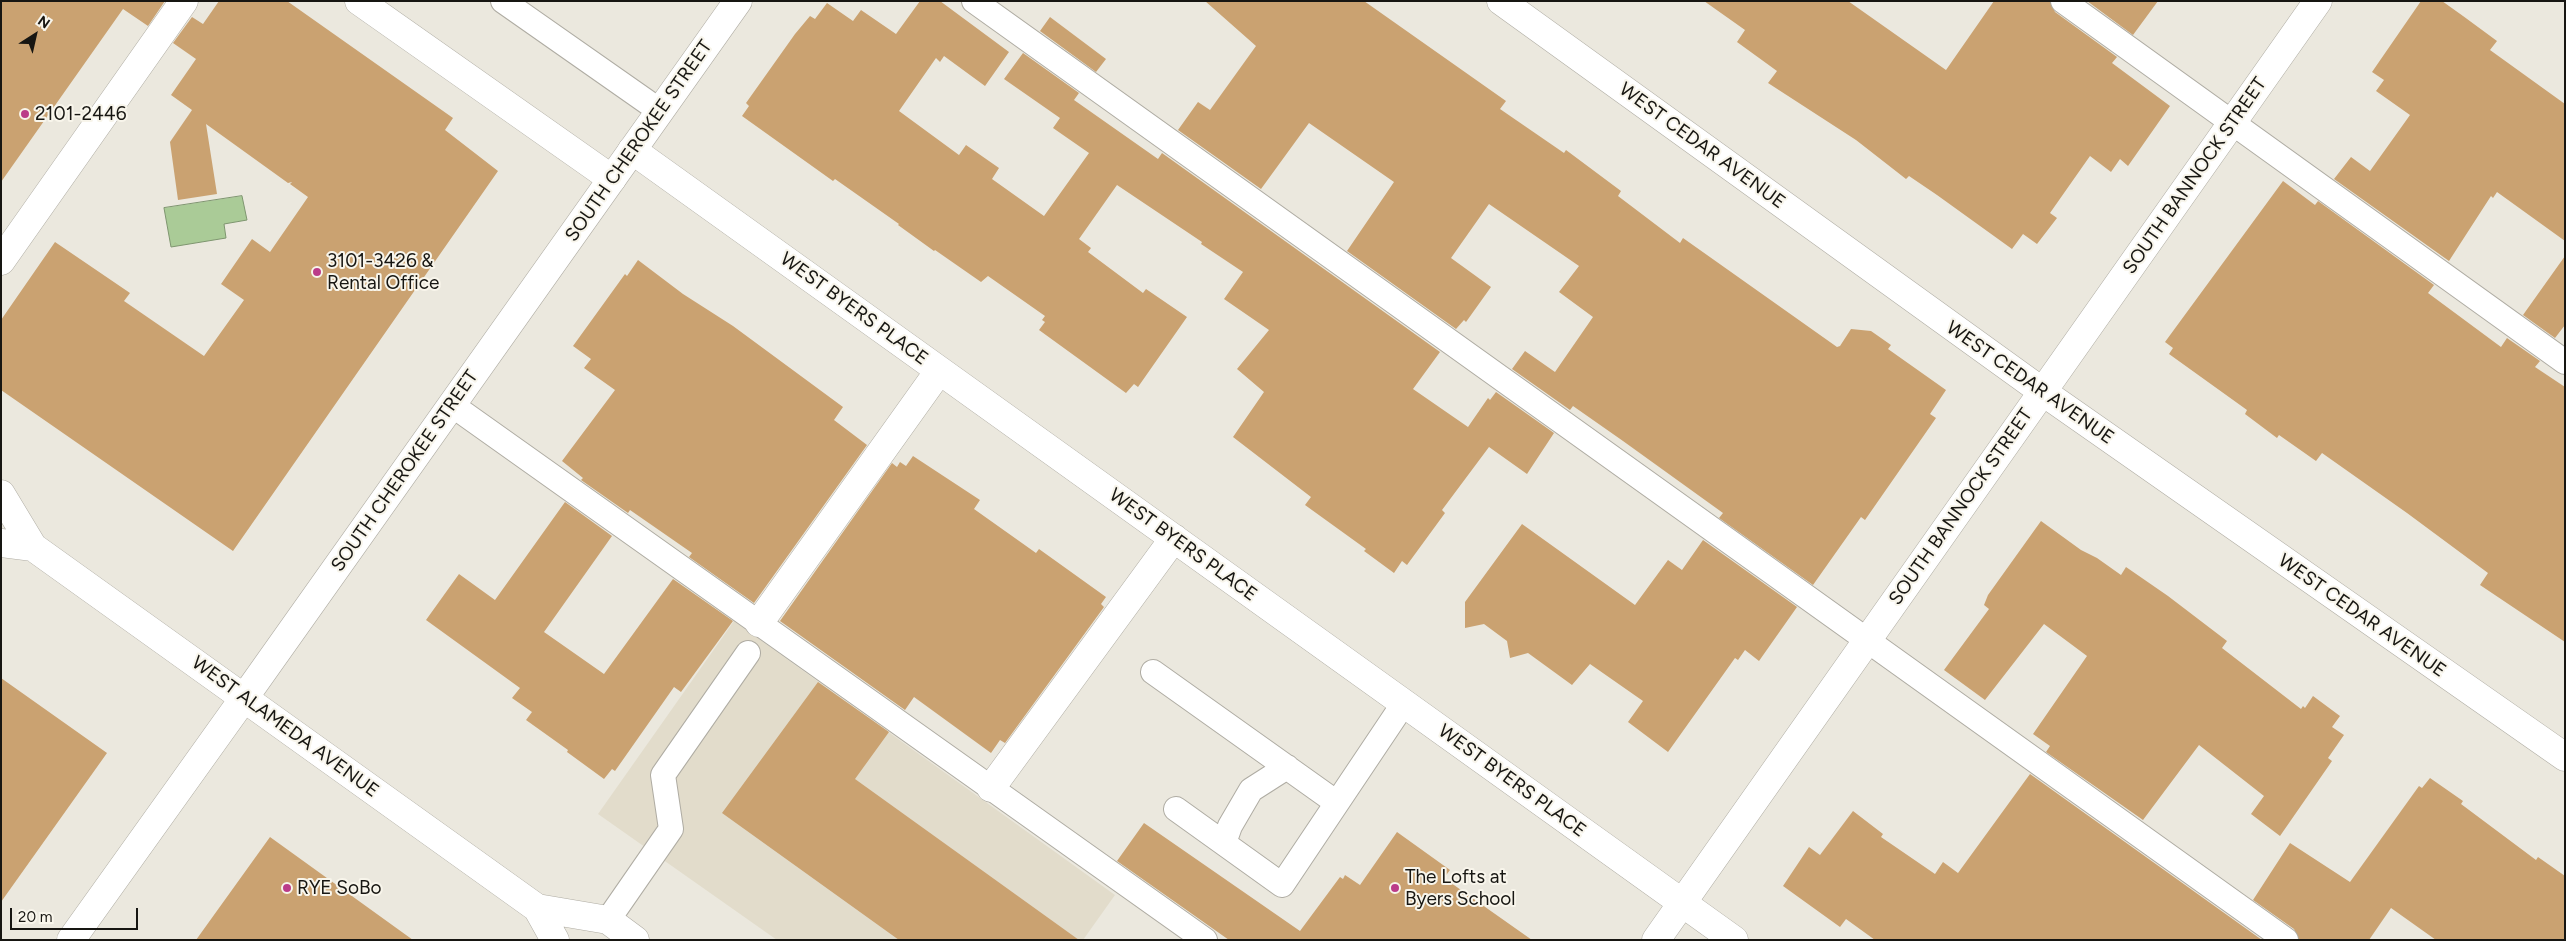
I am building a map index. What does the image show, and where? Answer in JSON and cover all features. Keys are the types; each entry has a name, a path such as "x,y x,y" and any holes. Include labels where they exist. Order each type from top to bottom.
{"street":[{"path":"1,261 184,1"},
{"path":"359,1 612,179"},
{"name":"SOUTH CHEROKEE STREET","path":"71,940 738,1"},
{"name":"WEST CEDAR AVENUE","path":"1501,1 2043,392 2565,758"},
{"name":"SOUTH BANNOCK STREET","path":"1656,940 2318,1"},
{"name":"WEST BYERS PLACE","path":"632,150 1734,940"},
{"path":"759,623 940,371"},
{"name":"WEST ALAMEDA AVENUE","path":"1,494 33,547 537,908 555,940"},
{"path":"991,788 1174,538"},
{"name":"WEST ALAMEDA AVENUE","path":"1,542 33,547"},
{"name":"WEST ALAMEDA AVENUE","path":"537,908 608,920 635,940"}],"lane":[{"path":"503,1 660,112"},
{"path":"974,1 2286,940"},
{"path":"2063,1 2565,362"},
{"path":"452,405 1205,940"},
{"path":"608,920 671,829 663,775 748,653"},
{"path":"1153,672 1337,803"},
{"path":"1176,809 1282,885 1404,703"},
{"path":"1224,843 1230,826 1251,790 1287,767"}],"shaded area":[{"path":"242,196 247,220 224,224 226,238 171,247 164,208"},
{"path":"734,621 1115,895 1083,940 777,940 598,814"}],"building":[{"name":"2101-2446","path":"1,1 165,1 148,26 123,9 1,182"},
{"name":"3101-3426 & Rental Office","path":"219,1 287,1 453,118 445,130 498,171 233,551 1,390 1,320 55,242 130,293 124,301 204,356 244,300 221,284 252,239 270,252 308,197 290,184 292,182 288,183 206,124 217,194 178,200 170,142 192,110 171,95 196,59 173,43 192,17 203,24"},
{"path":"920,1 940,1 1009,52 985,86 944,56 940,62 936,58 899,111 959,155 966,145 999,168 992,179 1044,216 1089,153 1053,128 1060,118 1004,79 1023,53 1079,93 1074,100 1158,159 1162,153 1440,352 1413,389 1468,427 1488,398 1490,400 1496,392 1554,433 1527,474 1489,447 1442,510 1445,513 1407,565 1402,561 1394,573 1364,551 1366,549 1305,505 1311,497 1233,437 1264,392 1237,369 1269,330 1224,299 1243,272 1201,244 1202,242 1117,185 1079,239 1091,248 1088,252 1143,293 1146,289 1187,317 1138,387 1134,384 1126,393 1039,330 1045,322 1042,320 1045,316 988,276 981,282 934,251 835,179 833,181 742,116 749,106 746,103 795,34 810,16 815,19 827,3 853,21 861,10 896,34"},
{"path":"1205,1 1364,1 1506,101 1500,109 1564,153 1566,150 1621,191 1618,196 1680,243 1683,238 1837,347 1840,346 1851,329 1871,331 1891,345 1888,349 1946,390 1930,414 1936,418 1865,520 1861,517 1813,585 1719,518 1723,513 1623,441 1573,406 1570,410 1512,369 1525,351 1555,372 1593,317 1559,292 1579,266 1489,204 1451,258 1491,287 1466,322 1464,320 1456,329 1347,251 1394,182 1309,123 1261,189 1178,130 1198,102 1210,110 1256,46"},
{"path":"1704,1 1848,1 1946,70 1994,1 2050,1 2055,12 2117,57 2112,63 2170,106 2128,166 2120,159 2111,172 2090,156 2050,213 2057,218 2037,244 2023,234 2012,249 1937,195 1909,176 1906,179 1856,140 1768,83 1777,71 1737,42 1745,30"},
{"path":"2087,1 2158,1 2133,35"},
{"path":"2421,1 2442,1 2463,16 2497,41 2490,50 2565,104 2565,241 2497,192 2493,198 2491,196 2449,261 2334,179 2351,157 2370,171 2410,115 2376,91 2384,80 2372,72"},
{"path":"1050,17 1106,59 1096,72 1040,31"},
{"path":"2283,181 2315,205 2318,201 2434,285 2428,293 2501,347 2507,338 2540,361 2535,367 2565,387 2565,642 2480,585 2488,573 2407,513 2322,453 2316,461 2279,435 2277,438 2245,414 2247,410 2169,354 2173,348 2165,342"},
{"path":"2565,256 2565,325 2555,338 2523,315"},
{"path":"638,260 683,294 733,326 843,407 834,420 867,445 754,603 689,557 692,553 630,510 628,513 581,480 583,478 562,461 615,390 584,368 591,359 573,346 625,274 627,276"},
{"path":"913,456 980,500 974,509 1036,553 1039,549 1106,597 1101,604 1104,607 1005,743 1000,740 991,753 914,697 905,710 780,621 892,463 897,467 900,462 906,466"},
{"path":"565,502 612,536 544,632 604,674 673,579 733,621 681,692 674,687 615,771 612,769 604,779 526,720 532,712 512,698 520,688 426,620 459,574 495,600"},
{"path":"2041,521 2081,550 2097,558 2121,575 2126,567 2168,596 2227,641 2222,648 2301,709 2303,706 2305,708 2313,696 2340,716 2332,727 2344,735 2328,758 2332,761 2280,836 2251,814 2264,796 2199,745 2143,820 2046,752 2050,746 2033,734 2087,656 2044,624 1985,700 1944,670 1989,609 1984,605 1988,595"},
{"path":"1522,524 1635,605 1668,560 1682,570 1703,540 1797,607 1759,661 1745,650 1738,660 1735,658 1668,752 1628,722 1643,701 1590,664 1572,685 1528,653 1510,658 1507,641 1484,624 1465,628 1465,602"},
{"path":"1,678 107,753 1,902"},
{"path":"818,682 889,732 855,779 1079,940 899,940 722,813"},
{"path":"2030,774 2262,940 1875,940 1846,919 1840,927 1783,886 1809,847 1820,855 1853,811 1883,834 1881,837 1935,874 1943,862 1958,873"},
{"path":"2430,778 2463,801 2461,804 2536,860 2538,857 2565,876 2565,940 2436,940 2391,908 2369,940 2299,940 2294,929 2253,900 2290,843 2350,882 2419,786 2422,788"},
{"path":"1144,823 1300,931 1340,877 1343,879 1345,875 1360,885 1397,832 1450,870 1444,878 1532,940 1229,940 1117,861"},
{"name":"RYE SoBo","path":"270,837 413,940 196,940"}],"place":[{"name":"2101-2446","path":"25,114"},
{"name":"3101-3426 & Rental Office","path":"317,272"},
{"name":"RYE SoBo","path":"287,888"},
{"name":"The Lofts at Byers School","path":"1395,888"}]}
